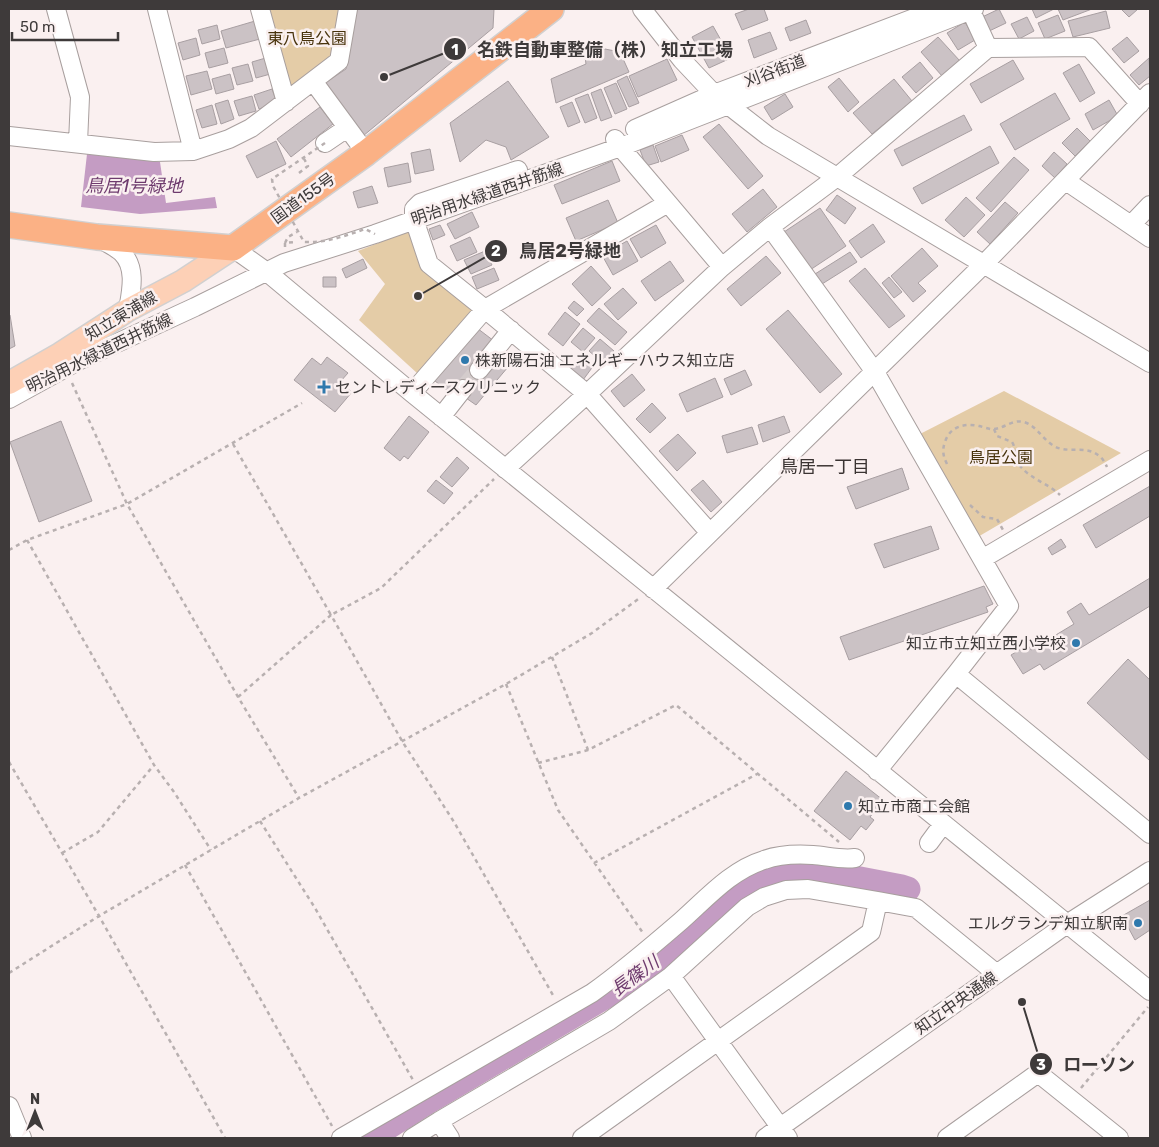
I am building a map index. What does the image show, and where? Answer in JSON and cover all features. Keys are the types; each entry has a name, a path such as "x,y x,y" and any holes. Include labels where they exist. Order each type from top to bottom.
{"highway":[{"name":"国道155号","path":"233,248 366,153 551,9"},
{"path":"9,225 97,237 233,248"}],"main road":[{"name":"知立東浦線","path":"9,383 60,354 128,310 183,281 233,248"}],"street":[{"path":"56,9 80,97 78,143"},
{"path":"158,9 193,151"},
{"path":"260,9 286,102"},
{"path":"9,136 154,152 193,151 229,139 252,128 339,61 348,9"},
{"path":"642,9 682,60 720,100 768,136 1150,364"},
{"name":"刈谷街道","path":"414,219 414,209 420,202 611,143 720,100 938,9"},
{"path":"720,100 972,9 988,48"},
{"path":"505,469 588,394 722,267 770,227 837,177 988,48 1089,47 1145,99 984,264 653,589"},
{"path":"313,81 366,153"},
{"path":"325,143 347,128"},
{"path":"611,143 668,203 722,267"},
{"name":"明治用水緑道西井筋線","path":"9,399 78,361 284,263 375,234 611,143"},
{"path":"1066,181 1150,238"},
{"path":"412,394 485,309 668,203"},
{"path":"1131,225 1150,205"},
{"path":"414,219 429,264 588,394 710,533"},
{"path":"770,227 875,372 1009,606 877,771"},
{"path":"97,237 123,254 130,267 132,282 128,310"},
{"path":"233,248 267,272 412,394 1150,991"},
{"path":"479,370 511,330"},
{"path":"441,417 464,389"},
{"path":"982,559 1150,460"},
{"path":"956,674 1150,834"},
{"path":"929,843 943,824"},
{"path":"337,1134 420,1092 562,1012 618,975 724,882 746,868 764,860 787,855 855,858"},
{"name":"知立中央通線","path":"765,1138 784,1133 1067,924 1150,872"},
{"path":"412,1138 609,1021 671,976 747,907 764,897 786,890 808,889 916,908 997,974"},
{"path":"582,1138 870,932 878,901"},
{"path":"671,976 784,1133"},
{"path":"946,1138 1038,1073 1119,1138"},
{"path":"9,1106 22,1138"},
{"path":"438,1121 450,1138"}],"path":[{"path":"325,143 272,179 273,186 304,242 318,242 342,237 365,229 375,234"},
{"path":"299,172 308,166 303,157"},
{"path":"285,242 288,237 297,232"},
{"path":"66,369 127,504 238,697 299,798"},
{"path":"9,550 27,540 127,504 302,403"},
{"path":"940,485 954,477 944,458 943,448 946,437 954,429 965,425 994,429 1012,422 1022,422 1034,426 1052,445 1062,450 1088,450 1099,455 1118,479"},
{"path":"994,429 997,436 1012,442 1016,449 1016,460 1021,467 1058,493 1071,508"},
{"path":"233,444 402,741 454,822 562,1012"},
{"path":"238,697 331,615 381,588 505,469"},
{"path":"967,499 971,506 984,518 997,519 1008,543"},
{"path":"27,540 154,765 174,792 211,850"},
{"path":"9,972 99,916 299,798 552,657 592,633 653,589"},
{"path":"552,657 588,750"},
{"path":"506,684 558,810 652,946"},
{"path":"538,763 588,750 676,705 855,858"},
{"path":"9,762 99,916 224,1138"},
{"path":"62,853 98,832 154,765"},
{"path":"594,863 757,774"},
{"path":"260,821 315,908 420,1092"},
{"path":"186,865 337,1134"},
{"path":"1072,1100 1150,1004"}],"green space":[{"name":"東八鳥公園","path":"268,9 342,9 335,54 295,88 290,87"},
{"path":"409,231 474,308 418,374 359,320 385,284 358,251"},
{"name":"鳥居公園","path":"1004,391 1121,453 976,538 920,434"}],"water":[{"name":"鳥居1号緑地","path":"87,154 160,162 166,203 215,197 217,208 140,214 81,207"}],"building":[{"path":"355,9 494,9 493,28 363,136 322,85 346,69"},
{"path":"749,9 764,9 768,20 742,30 735,14"},
{"path":"999,9 1006,23 985,33 978,19"},
{"path":"1032,9 1054,9 1036,18"},
{"path":"1058,9 1092,9 1063,20"},
{"path":"1121,9 1138,9 1129,17"},
{"path":"1106,11 1110,28 1073,37 1068,21"},
{"path":"1058,15 1065,31 1045,39 1038,23"},
{"path":"1027,17 1034,31 1019,39 1011,24"},
{"path":"806,20 811,33 790,41 785,28"},
{"path":"255,21 260,39 226,48 221,31"},
{"path":"965,22 975,40 958,50 947,33"},
{"path":"217,25 220,39 202,44 198,30"},
{"path":"713,26 731,58 709,68 692,37"},
{"path":"770,32 777,49 754,58 748,40"},
{"path":"938,37 960,61 942,76 921,52"},
{"path":"1127,37 1139,51 1124,63 1112,49"},
{"path":"196,38 200,55 183,60 178,43"},
{"path":"224,48 228,63 209,68 205,53"},
{"path":"605,49 620,52 629,72 556,103 551,79 586,64 585,57"},
{"path":"269,57 274,73 256,78 252,62"},
{"path":"1149,58 1150,76 1139,85 1130,75"},
{"path":"667,59 677,80 638,97 629,76"},
{"path":"1013,60 1024,79 981,103 970,84"},
{"path":"920,62 933,78 916,93 902,77"},
{"path":"248,64 253,81 237,85 232,68"},
{"path":"1079,64 1095,93 1080,102 1063,73"},
{"path":"207,71 212,89 191,95 186,76"},
{"path":"230,74 234,89 216,94 212,79"},
{"path":"627,76 639,103 629,107 617,81"},
{"path":"839,78 859,102 848,112 828,87"},
{"path":"894,79 912,101 872,134 853,113"},
{"path":"508,81 549,137 511,160 506,147 486,140 460,162 450,123"},
{"path":"616,83 627,109 615,114 604,88"},
{"path":"272,89 277,103 259,109 254,95"},
{"path":"601,89 612,117 601,121 591,93"},
{"path":"1055,93 1070,119 1015,150 1000,124"},
{"path":"588,94 597,118 585,123 575,99"},
{"path":"785,94 793,107 772,120 764,107"},
{"path":"252,96 256,111 239,116 234,101"},
{"path":"228,100 234,119 221,124 215,104"},
{"path":"1109,100 1118,116 1093,130 1085,114"},
{"path":"572,102 580,122 568,127 560,107"},
{"path":"212,105 217,124 202,128 196,110"},
{"path":"320,107 333,124 291,157 277,139"},
{"path":"964,115 972,130 902,166 894,150"},
{"path":"719,124 763,176 748,189 703,137"},
{"path":"1077,128 1090,141 1075,156 1062,143"},
{"path":"682,135 689,150 661,162 655,146"},
{"path":"276,141 286,164 257,178 246,156"},
{"path":"653,145 659,162 646,166 640,150"},
{"path":"990,146 999,163 922,204 913,188"},
{"path":"430,149 434,170 415,174 411,153"},
{"path":"1054,152 1067,164 1055,178 1042,166"},
{"path":"1014,157 1029,170 991,212 976,198"},
{"path":"612,161 620,181 562,204 554,185"},
{"path":"408,163 411,182 388,187 384,168"},
{"path":"372,186 378,203 358,208 353,192"},
{"path":"763,189 777,207 747,232 732,214"},
{"path":"837,195 856,208 845,224 826,210"},
{"path":"966,197 985,215 964,237 945,220"},
{"path":"608,200 618,223 576,241 566,218"},
{"path":"1005,202 1018,213 990,244 977,232"},
{"path":"820,208 846,246 810,270 784,232"},
{"path":"472,212 479,227 455,239 447,224"},
{"path":"873,224 885,242 861,258 849,241"},
{"path":"440,225 445,235 433,240 429,229"},
{"path":"656,225 666,243 641,258 630,239"},
{"path":"470,237 477,252 457,261 450,246"},
{"path":"627,241 638,261 613,275 602,255"},
{"path":"922,248 938,266 918,283 926,291 913,302 891,276"},
{"path":"485,251 492,265 471,274 464,260"},
{"path":"850,252 857,262 822,284 815,274"},
{"path":"766,256 781,273 741,306 727,289"},
{"path":"363,259 367,268 346,278 342,269"},
{"path":"670,261 684,281 655,301 641,281"},
{"path":"591,266 611,288 592,306 572,284"},
{"path":"494,268 499,280 477,289 472,277"},
{"path":"865,268 905,316 889,328 849,281"},
{"path":"323,277 336,277 336,287 323,287"},
{"path":"889,277 902,292 894,298 882,283"},
{"path":"623,288 637,303 618,320 604,304"},
{"path":"574,301 584,309 577,316 568,308"},
{"path":"599,308 627,332 615,345 587,321"},
{"path":"788,310 842,374 820,393 766,329"},
{"path":"565,312 580,324 563,346 548,334"},
{"path":"9,314 15,346 9,349"},
{"path":"473,325 494,341 494,357 508,367 476,405 466,398 456,384 449,392 430,377"},
{"path":"583,328 595,338 583,352 571,342"},
{"path":"600,339 614,351 603,363 589,351"},
{"path":"582,355 594,365 583,380 570,370"},
{"name":"セントレディースクリニック","path":"327,357 348,373 340,382 352,392 335,412 294,380 312,358 321,365"},
{"path":"745,370 752,385 731,395 724,379"},
{"path":"632,374 645,390 624,407 611,391"},
{"path":"715,378 723,397 687,412 679,394"},
{"path":"652,403 666,418 650,433 636,419"},
{"path":"409,416 429,432 408,459 404,456 400,461 384,448"},
{"path":"784,416 790,432 763,442 758,425"},
{"path":"61,421 92,501 39,522 10,442"},
{"path":"752,427 758,444 727,453 722,436"},
{"path":"678,434 696,453 677,471 659,451"},
{"path":"457,457 469,468 452,487 440,477"},
{"path":"902,468 909,489 856,509 847,487"},
{"path":"436,480 453,493 444,504 427,491"},
{"path":"703,480 722,502 711,512 691,490"},
{"path":"1150,486 1150,516 1096,548 1083,525"},
{"path":"931,526 939,549 884,568 874,544"},
{"path":"1061,539 1066,547 1052,555 1048,548"},
{"path":"1150,578 1150,606 1044,670 1040,664 1023,674 1011,655 1028,645 1031,650 1074,624 1067,612 1081,603 1089,615"},
{"path":"984,586 993,604 986,607 988,612 849,660 840,637"},
{"path":"1128,659 1150,680 1149,760 1087,703"},
{"name":"知立市商工会館","path":"846,771 883,800 870,817 874,820 866,830 861,826 850,840 814,811"},
{"name":"エルグランデ知立駅南","path":"1150,900 1150,930 1135,940 1122,916"}],"waterway":[{"name":"長篠川","path":"371,1138 424,1104 618,989 674,947 742,887 773,873 813,870 908,889"}],"tunnel":[{"path":"463,389 479,370"}],"place":[{"name":"名鉄自動車整備（株） 知立工場","path":"384,77"},
{"name":"鳥居2号緑地","path":"418,296"},
{"name":"株新陽石油 エネルギーハウス知立店","path":"465,360"},
{"name":"セントレディースクリニック","path":"324,387"},
{"name":"知立市立知立西小学校","path":"1076,643"},
{"name":"知立市商工会館","path":"848,806"},
{"name":"エルグランデ知立駅南","path":"1138,923"},
{"name":"ローソン","path":"1022,1002"}],"district":[{"name":"鳥居一丁目","path":"825,467"}]}
